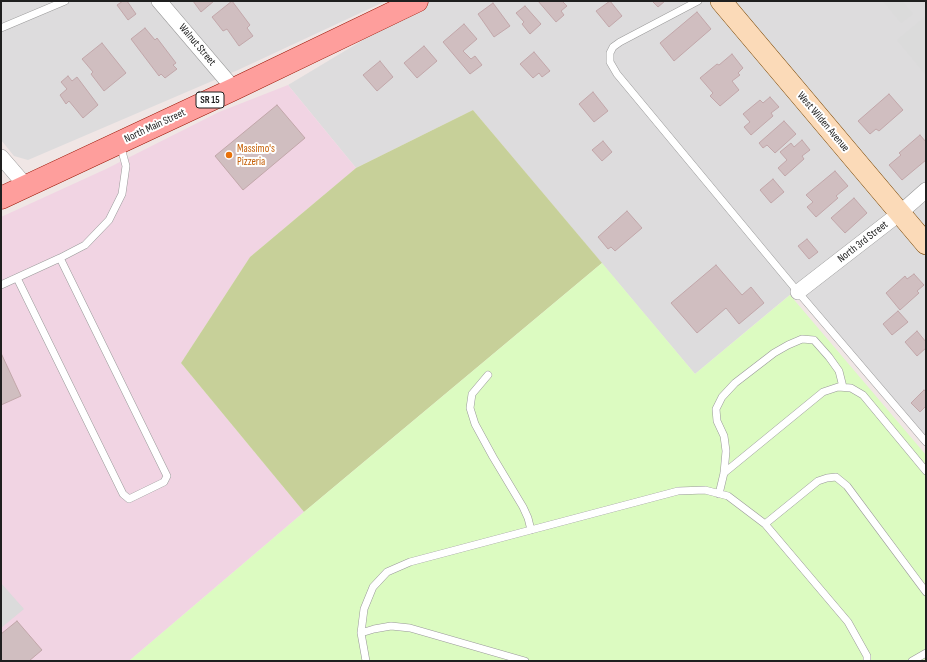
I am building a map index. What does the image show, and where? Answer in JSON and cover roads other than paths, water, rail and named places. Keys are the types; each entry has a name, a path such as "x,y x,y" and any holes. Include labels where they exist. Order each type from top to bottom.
{"main road":[{"name":"North Main Street","path":"1,198 234,89 417,1"}],"street":[{"name":"Walnut Street","path":"159,1 234,89"},
{"name":"West Wilden Avenue","path":"721,1 926,244"},
{"path":"1,157 26,186"},
{"name":"North 3rd Street","path":"798,292 900,213 926,190"}],"lane":[{"path":"1,28 65,1"},
{"path":"698,1 620,42 613,47 610,52 610,62 617,74 798,292 926,442"},
{"path":"1,285 85,245 109,220 122,194 126,166 120,142"},
{"path":"17,278 122,494 129,499 136,496 164,482 167,476 60,258"},
{"path":"719,494 724,473 726,451 724,436 717,420 716,409 722,397 735,383 774,353 802,339 814,340 839,371 843,387"},
{"path":"488,375 472,394 470,408 475,424 523,507 531,530"},
{"path":"724,473 823,392 838,387 851,388 862,395 926,470"},
{"path":"765,524 818,481 836,477 847,486 926,592"},
{"path":"366,661 361,633 364,609 373,587 387,572 410,562 678,491 705,490 728,496 765,524 848,622 867,656 867,661"},
{"path":"361,633 391,626 410,628 525,661"},
{"path":"912,661 926,653"}],"place":[{"name":"Massimo's Pizzeria","path":"229,155"}]}
